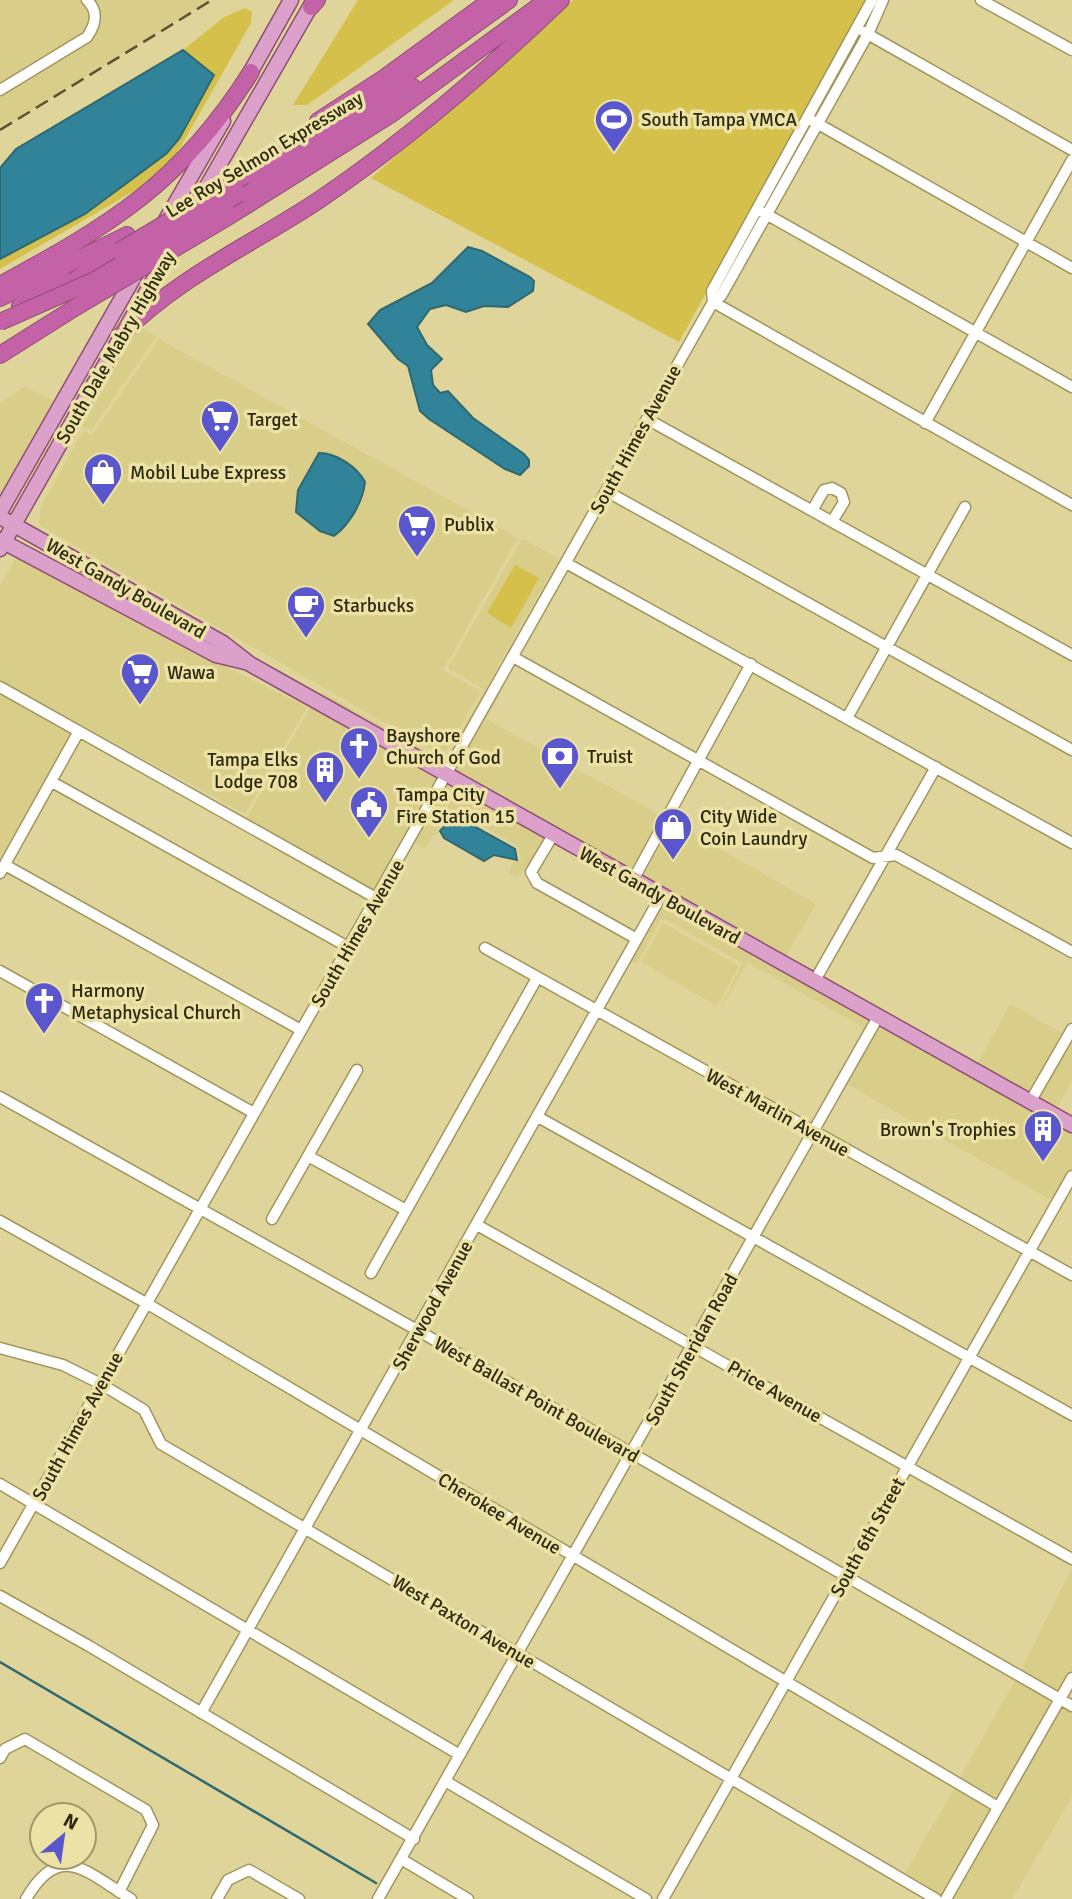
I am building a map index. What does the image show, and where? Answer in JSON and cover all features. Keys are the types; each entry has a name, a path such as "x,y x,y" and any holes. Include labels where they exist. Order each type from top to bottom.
{"highway":[{"name":"Lee Roy Selmon Expressway","path":"0,298 127,236 248,170 384,78 491,0"},
{"path":"0,331 119,251 248,170 379,95 509,0"},
{"name":"Lee Roy Selmon Expressway","path":"0,320 95,280 317,149 425,79 538,0"},
{"path":"0,355 390,115 547,0"},
{"path":"122,334 161,298 285,222 367,166 461,91 561,0"},
{"path":"0,285 113,221 155,188 201,141 251,72"},
{"path":"0,320 119,251"}],"main road":[{"name":"South Dale Mabry Highway","path":"0,514 6,494 291,0"},
{"name":"South Dale Mabry Highway","path":"1,544 314,2"},
{"name":"West Gandy Boulevard","path":"0,514 13,524 223,643 250,664 1072,1125"},
{"name":"West Gandy Boulevard","path":"1,544 216,655 250,664"}],"street":[{"path":"0,90 86,37 94,26 96,15 87,0"},
{"name":"South Himes Avenue","path":"863,32 873,0"},
{"name":"South Himes Avenue","path":"0,1563 348,947 448,776 713,302 712,291 763,212 883,0"},
{"path":"981,0 1072,50"},
{"path":"863,32 1072,149"},
{"path":"813,122 1072,268"},
{"path":"925,423 1072,160"},
{"path":"763,212 1072,387"},
{"path":"713,302 1072,505"},
{"path":"647,419 1072,655"},
{"path":"813,509 824,490 832,488 841,493 844,502 833,520"},
{"path":"606,491 1072,750"},
{"path":"846,718 965,507"},
{"path":"566,563 1072,843"},
{"path":"513,657 873,858 896,855 1072,952"},
{"path":"633,880 751,664"},
{"path":"0,687 376,898"},
{"path":"79,731 3,869 301,1030"},
{"path":"814,982 936,767"},
{"path":"52,782 348,947"},
{"path":"552,835 531,872 537,883 637,939"},
{"name":"Sherwood Avenue","path":"201,1713 661,895"},
{"name":"West Marlin Avenue","path":"485,948 1072,1275"},
{"path":"0,971 254,1113"},
{"path":"371,1273 537,978"},
{"name":"South Sheridan Road","path":"378,1899 878,1017"},
{"path":"1030,1102 1072,1030"},
{"path":"272,1219 357,1070"},
{"name":"West Ballast Point Boulevard","path":"0,1097 417,1330 1072,1706"},
{"path":"538,1117 1072,1415"},
{"path":"308,1156 406,1210"},
{"name":"South 6th Street","path":"663,1899 1072,1176"},
{"name":"Cherokee Avenue","path":"0,1221 146,1303 998,1807"},
{"name":"Price Avenue","path":"477,1225 1072,1559"},
{"name":"West Paxton Avenue","path":"0,1348 63,1365 101,1384 144,1410 161,1444 936,1899"},
{"path":"0,1484 460,1755"},
{"path":"0,1597 414,1839"},
{"path":"946,1899 1072,1678"},
{"path":"0,1759 5,1749 25,1739 146,1810 153,1825 119,1892"},
{"path":"445,1781 646,1899"},
{"path":"401,1859 468,1899"},
{"path":"26,1899 39,1877 56,1865 71,1864 131,1899"},
{"path":"217,1899 228,1880 249,1870 299,1899"}],"shaded area":[{"path":"0,0 80,0 89,9 90,25 84,34 0,85"},
{"path":"93,0 210,0 0,129 0,95 88,41 98,29 100,13"},
{"path":"358,0 454,0 307,105 293,105"},
{"name":"South Tampa YMCA","path":"573,0 868,0 679,342 371,178"},
{"path":"245,8 252,12 251,23 180,148 156,180 147,180 139,188 0,269 0,259 85,214 166,154 179,139 214,75 183,50 224,17"},
{"path":"139,326 157,336 91,430 82,427"},
{"path":"159,339 518,538 443,670 481,691 447,750 438,753 39,525 41,506 83,431 92,435"},
{"path":"25,386 57,403 9,488 0,493 0,404"},
{"path":"522,538 559,559 503,656 447,769 319,697 321,691 436,757 449,753 485,690 448,668"},
{"path":"17,556 128,618 307,707 245,814 0,680 0,586"},
{"path":"515,565 539,578 511,628 487,613"},
{"path":"509,680 486,719 664,817 632,874 454,774 486,713"},
{"path":"0,693 73,734 0,865"},
{"path":"315,706 442,778 375,891 244,818 248,816 310,708 313,710"},
{"path":"449,782 547,837 518,878 509,873 513,863 521,860 518,846 464,816 450,816 437,830 438,836 434,834 425,849 413,842"},
{"path":"671,821 816,904 784,960 639,878"},
{"path":"662,902 872,1019 838,1079 863,1031 861,1026 748,963 719,1011 742,963 665,919 660,921 637,964 630,960"},
{"path":"663,923 739,966 717,1006 641,962"},
{"path":"1010,1004 1064,1034 1029,1096 976,1066"},
{"path":"879,1023 1072,1131 1072,1168 1053,1201 845,1083"},
{"path":"1072,1039 1072,1080 1055,1111 1036,1100"},
{"path":"1072,1567 1072,1669 1058,1693 1021,1671"},
{"path":"1016,1679 1054,1701 997,1801 959,1779"},
{"path":"1061,1705 1072,1711 1072,1797 1012,1899 951,1899"},
{"path":"955,1787 992,1809 942,1897 904,1875"}],"water":[{"path":"183,50 214,75 179,139 166,154 85,214 0,259 0,168 16,149"},
{"path":"468,247 482,251 530,277 534,281 533,291 508,307 484,306 466,312 446,305 430,309 417,327 427,345 442,359 431,370 433,385 440,393 448,391 473,418 524,454 529,460 529,466 520,475 505,469 420,411 408,366 398,359 368,324 380,310 432,283"},
{"path":"319,453 333,455 346,462 365,482 354,512 334,536 320,531 296,512 298,490"},
{"path":"452,818 463,820 515,849 517,860 494,855 484,861 444,838 440,831"}],"waterway":[{"path":"0,1662 376,1883"}],"railway":[{"path":"0,130 212,0"}],"place":[{"name":"South Tampa YMCA","path":"614,153"},
{"name":"Target","path":"220,453"},
{"name":"Mobil Lube Express","path":"103,506"},
{"name":"Publix","path":"417,558"},
{"name":"Starbucks","path":"306,639"},
{"name":"Wawa","path":"140,706"},
{"name":"Bayshore Church of God","path":"359,780"},
{"name":"Truist","path":"560,790"},
{"name":"Tampa Elks Lodge 708","path":"325,804"},
{"name":"Tampa City Fire Station 15","path":"369,839"},
{"name":"City Wide Coin Laundry","path":"673,861"},
{"name":"Harmony Metaphysical Church","path":"44,1035"},
{"name":"Brown's Trophies","path":"1043,1163"}]}
